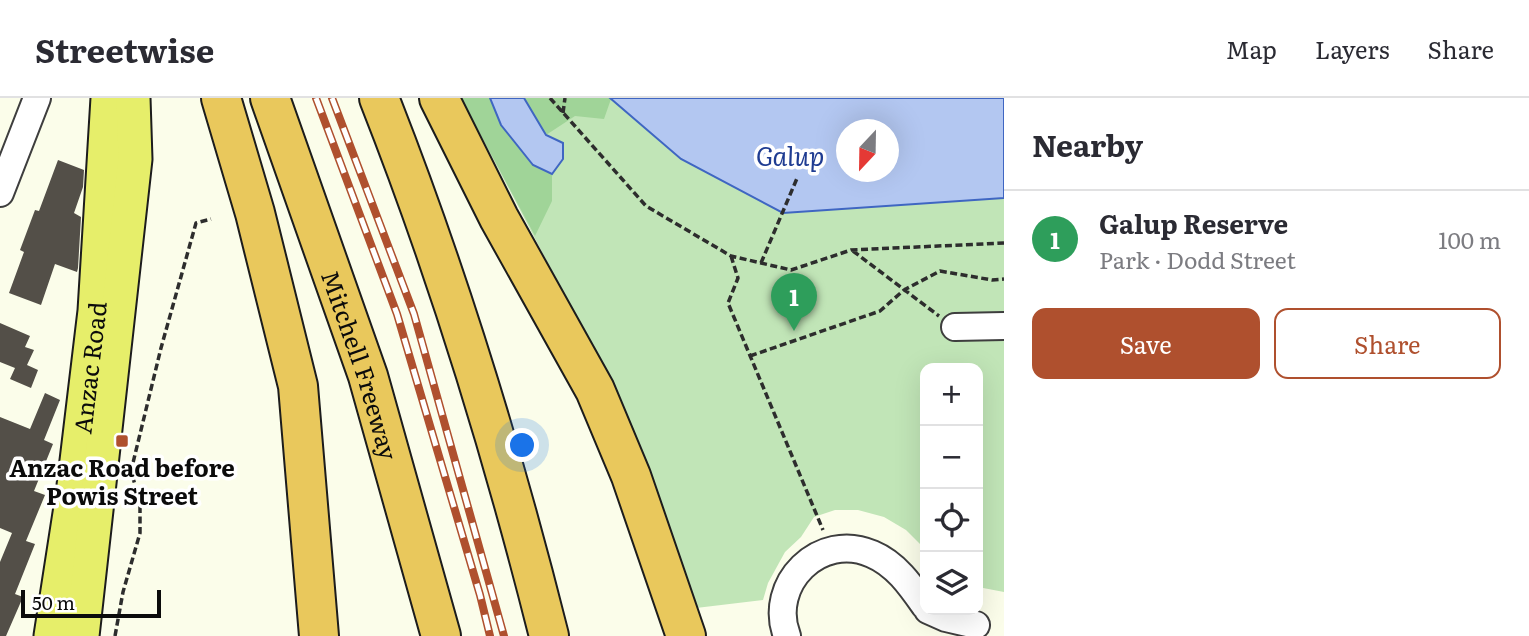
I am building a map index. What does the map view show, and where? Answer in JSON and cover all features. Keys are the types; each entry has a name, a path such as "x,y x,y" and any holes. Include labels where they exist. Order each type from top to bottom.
{"highway":[{"path":"220,98 255,213 298,386 318,636"},
{"name":"Mitchell Freeway","path":"270,98 368,376 440,636"},
{"path":"379,98 455,306 517,509 549,636"},
{"path":"439,98 499,218 600,402 631,476 686,636"}],"main road":[{"name":"Anzac Road","path":"51,636 73,494 95,311 108,98"},
{"name":"Anzac Road","path":"82,636 135,159 133,98"}],"street":[{"path":"0,193 37,98"},
{"path":"955,327 1004,326"},
{"path":"787,636 783,603 792,579 810,559 831,550 854,548 871,553 885,561 909,583 920,598"},
{"path":"940,615 976,625"}],"path":[{"path":"550,98 562,115 646,206 731,256 791,270 851,250 1004,243"},
{"path":"562,115 565,98"},
{"path":"761,263 798,176"},
{"path":"116,636 123,592 140,533 140,502 131,471 161,348 196,223 211,219"},
{"path":"851,250 955,327"},
{"path":"731,256 738,278 728,303 819,520"},
{"path":"750,356 880,311 904,290 940,271 992,280 1004,279"}],"green space":[{"path":"461,98 1004,98 1004,592 983,588 983,363 920,363 920,544 906,530 884,517 858,510 835,510 814,517 801,537 785,552 768,583 763,600 696,608 612,385"},
{"path":"461,98 490,98 501,125 533,165 552,174 552,201 535,236"},
{"path":"524,98 611,99 604,119 575,116 546,135"}],"water":[{"path":"490,98 524,98 546,135 563,143 563,159 552,174 533,165 501,125"},
{"name":"Galup","path":"610,98 1004,98 1004,198 783,213 681,159"}],"building":[{"path":"58,160 84,170 83,187 74,213 81,217 78,268 77,272 55,264 41,305 9,293 24,252 20,250 35,210 39,211"},
{"path":"0,323 30,336 25,347 34,350 27,365 38,370 31,388 10,379 15,368 0,362"},
{"path":"45,393 60,400 44,440 53,444 34,491 45,495 26,541 35,544 15,594 23,597 6,636 0,636 0,562 12,533 0,528 0,417 30,429"}],"railway":[{"path":"316,98 397,314 490,636"},
{"path":"332,98 414,314 504,636"}],"place":[{"name":"Galup Reserve","path":"794,331"},
{"name":"Anzac Road before Powis Street","path":"122,441"}]}
